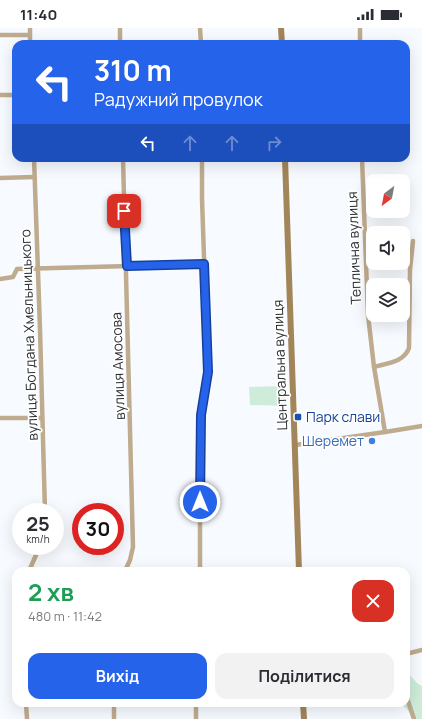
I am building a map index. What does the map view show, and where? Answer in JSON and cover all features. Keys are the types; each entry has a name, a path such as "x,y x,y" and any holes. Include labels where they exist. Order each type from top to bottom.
{"main road":[{"path":"281,28 282,40"},
{"name":"Центральна вулиця","path":"285,162 299,567"},
{"path":"304,707 304,719"}],"street":[{"path":"30,28 30,40"},
{"path":"120,28 120,40"},
{"path":"200,28 201,40"},
{"path":"360,28 360,40"},
{"path":"0,35 30,35"},
{"path":"0,95 12,95"},
{"name":"вулиця Богдана Хмельницького","path":"34,162 45,503"},
{"name":"вулиця Амосова","path":"124,162 133,547 127,567"},
{"path":"200,567 200,433 202,407 208,372 202,162"},
{"name":"Теплична вулиця","path":"362,162 368,315 374,367 385,432"},
{"path":"0,178 34,177"},
{"path":"374,367 402,359 407,354 409,348 410,270 413,241"},
{"path":"0,279 13,276 17,269 204,264"},
{"path":"0,418 42,418"},
{"path":"295,445 422,426"},
{"path":"31,567 36,555"},
{"path":"410,653 422,650"},
{"path":"26,707 27,719"},
{"path":"114,707 114,719"},
{"path":"196,707 196,719"},
{"path":"410,707 414,719"}],"green space":[{"path":"286,386 286,406 250,405 249,387"},
{"path":"410,675 422,686 422,719 417,719 404,707 410,707"}],"place":[{"name":"Парк слави","path":"298,417"},
{"name":"Шеремет","path":"372,441"}],"route":[{"path":"124,211 127,266 204,264 208,372 201,415 200,502"}]}
